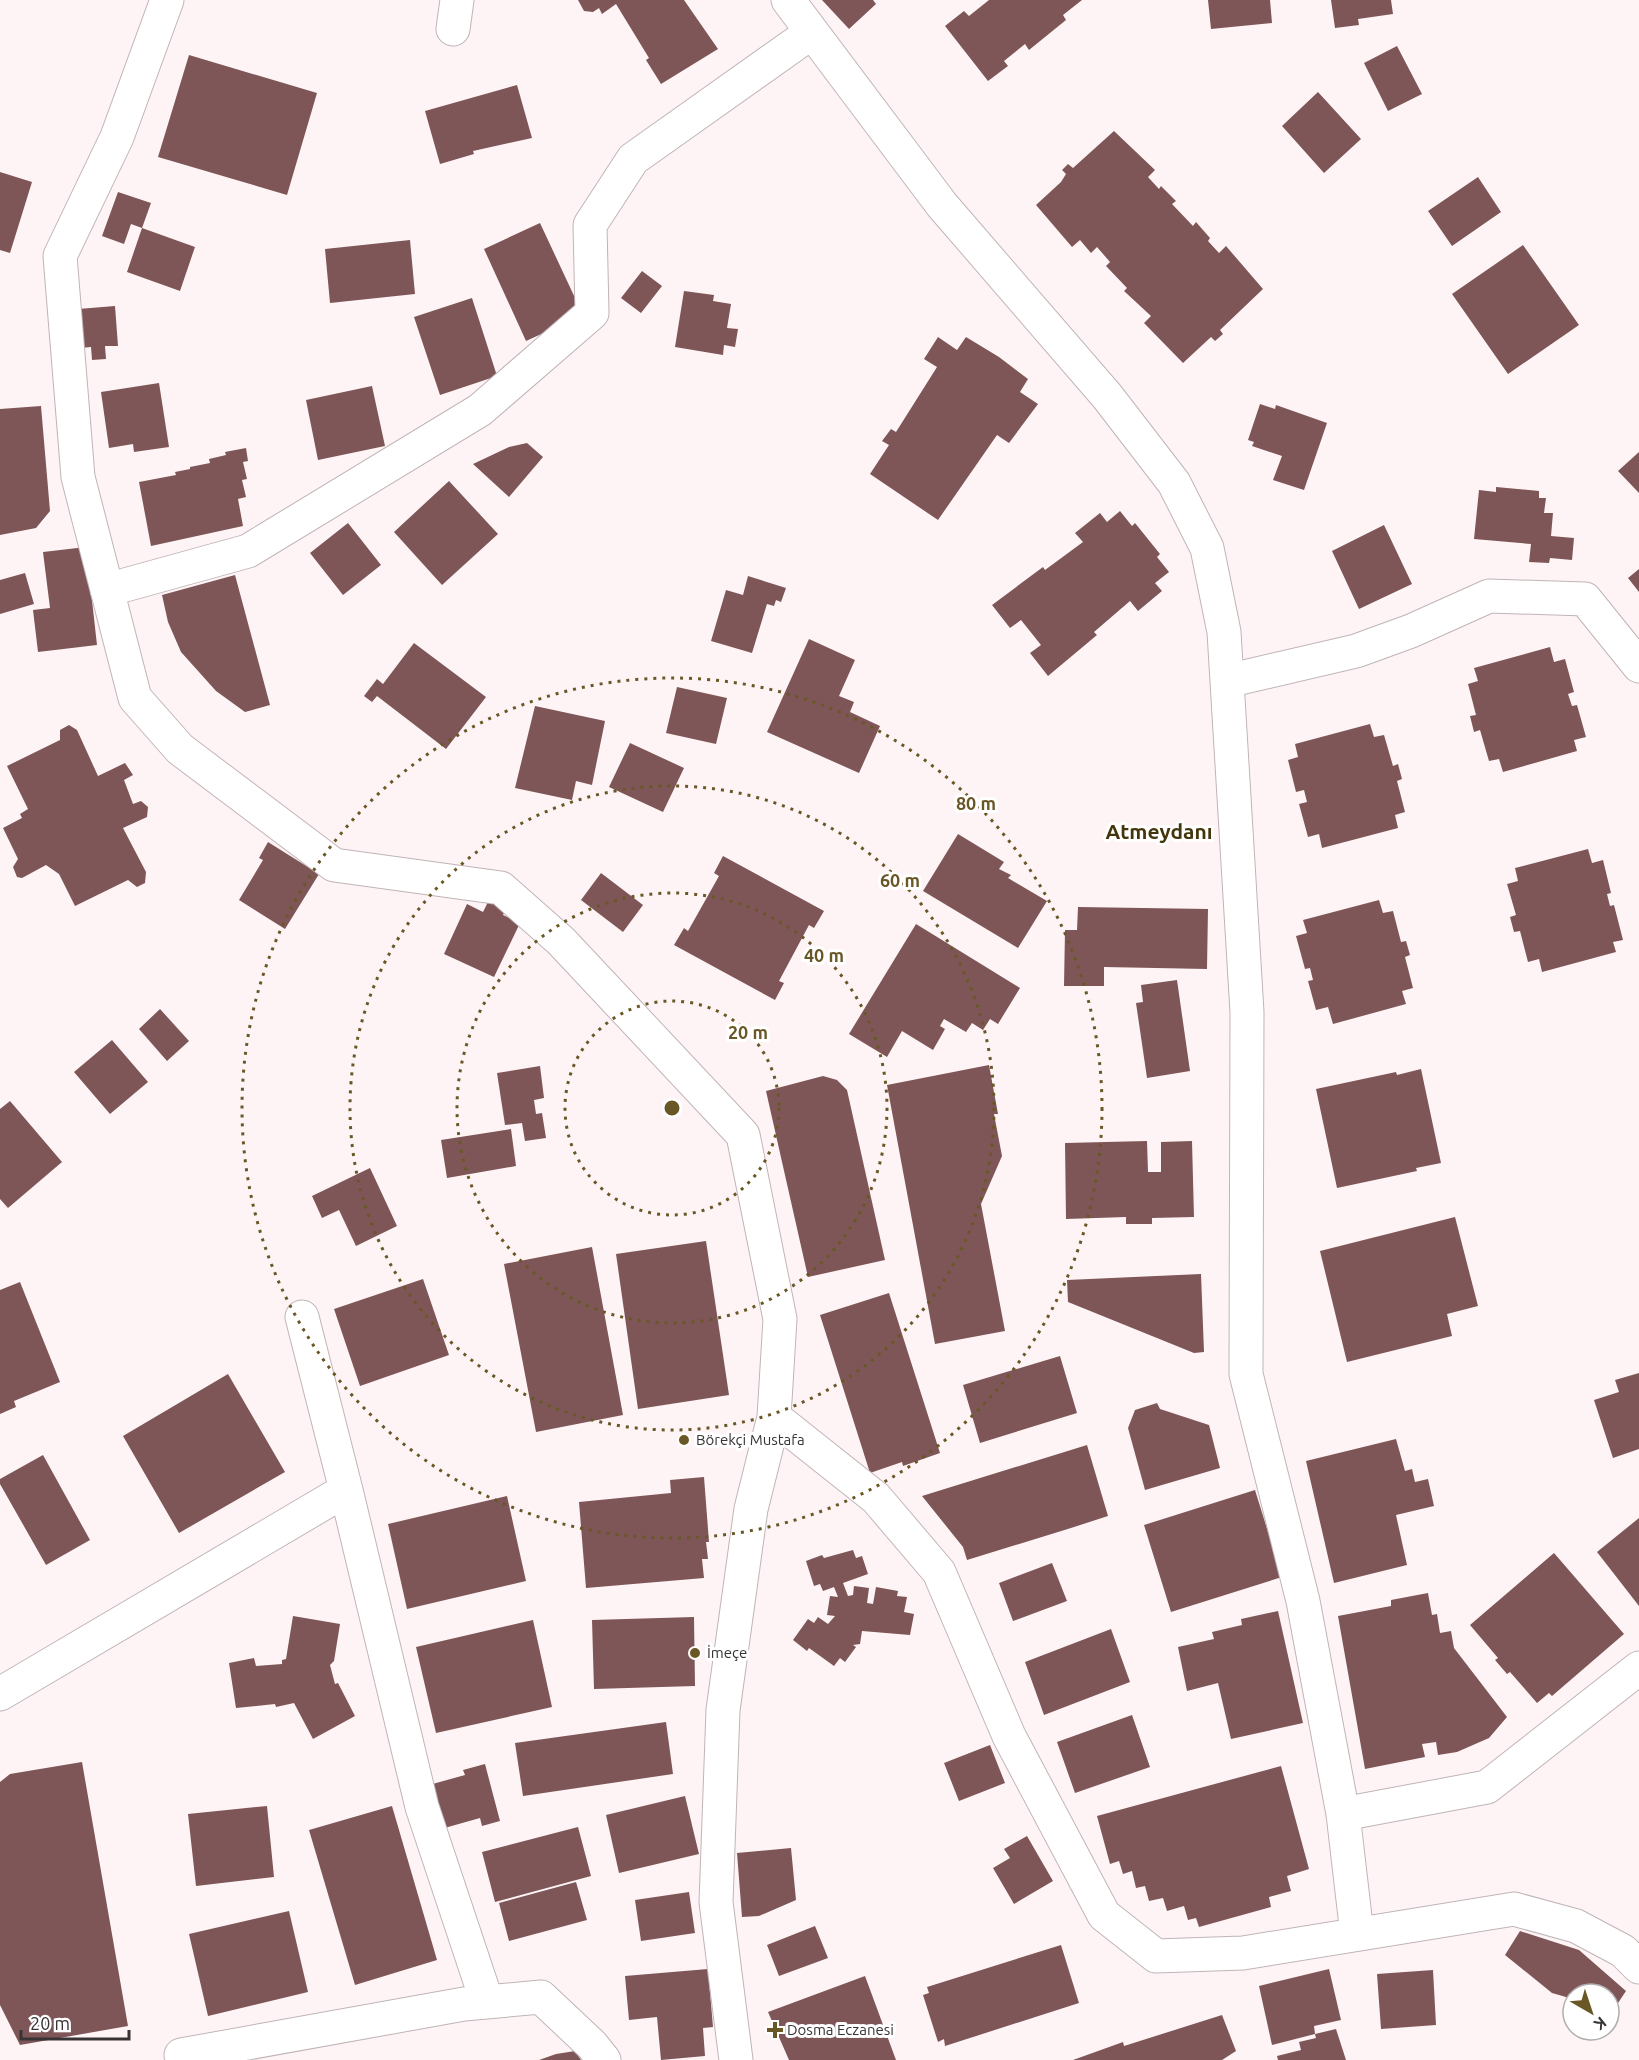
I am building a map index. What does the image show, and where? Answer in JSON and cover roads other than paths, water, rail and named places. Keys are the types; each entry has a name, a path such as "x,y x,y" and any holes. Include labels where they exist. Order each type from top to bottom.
{"street":[{"path":"167,0 117,137 60,256 78,477 135,698 180,749 334,865 501,888 561,941 743,1135 780,1318 774,1417 751,1509 723,1710 716,1902 736,2060"},
{"path":"788,0 942,205 1107,396 1174,483 1207,548 1224,632 1247,1012 1246,1374 1303,1601 1343,1814 1357,1934"},
{"path":"107,590 248,551 480,410 592,313 590,225 633,159 812,32"},
{"path":"1227,681 1356,651 1411,631 1489,596 1585,599 1639,666"},
{"path":"302,1317 422,1807 487,2002"},
{"path":"774,1417 876,1498 939,1572 1009,1736 1104,1915 1156,1956 1243,1953 1514,1909 1576,1926 1623,1951 1639,1967"},
{"path":"0,1694 346,1490"},
{"path":"1343,1814 1487,1787 1639,1668"},
{"path":"181,2055 487,2002 541,1997 592,2045 604,2060"}],"place":[{"name":"Börekçi Mustafa","path":"684,1440"},
{"name":"İmeçe","path":"695,1653"},
{"name":"Dosma Eczanesi","path":"775,2030"}],"district":[{"name":"Atmeydanı","path":"1159,832"}]}
